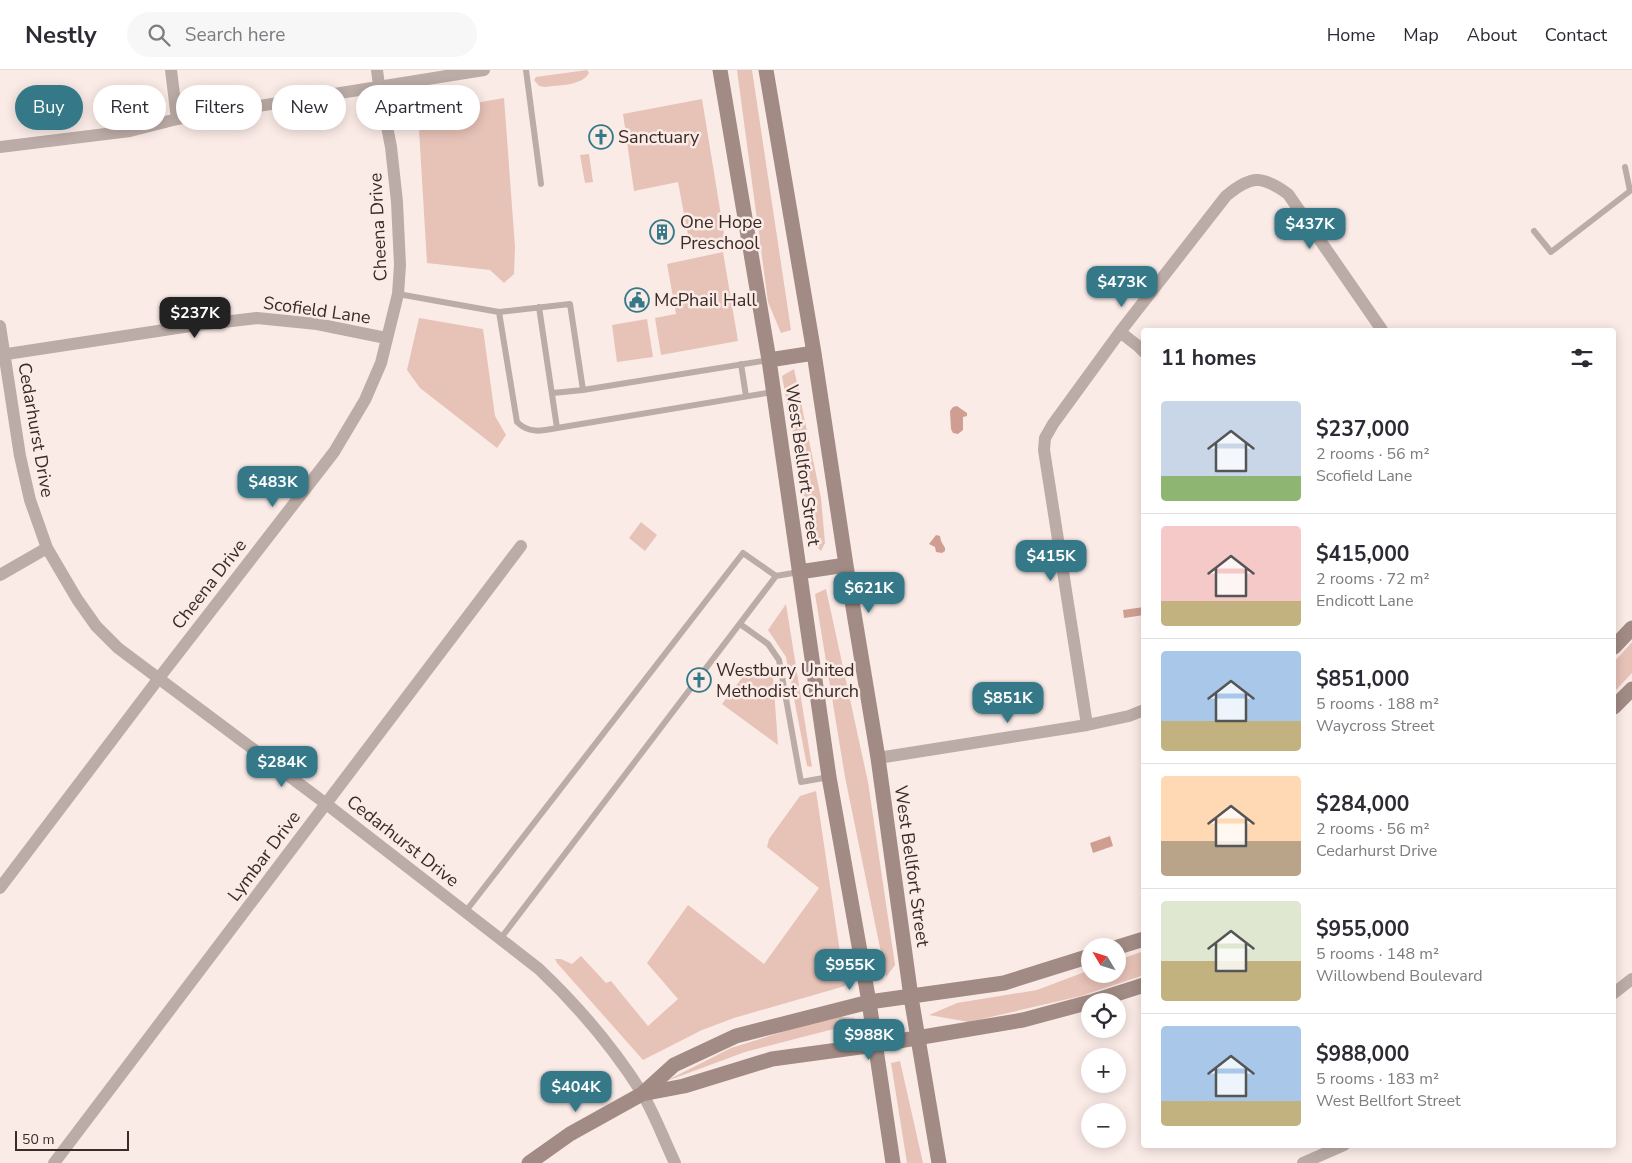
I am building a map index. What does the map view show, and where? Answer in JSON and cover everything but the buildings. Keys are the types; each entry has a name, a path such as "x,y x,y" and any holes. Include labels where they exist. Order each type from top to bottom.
{"main road":[{"name":"West Bellfort Street","path":"720,70 773,392 829,777 875,1044 893,1163"},
{"name":"West Bellfort Street","path":"766,70 814,353 878,758 911,997 939,1163"},
{"path":"768,360 814,353"},
{"path":"799,572 846,565"},
{"path":"1616,645 1632,628"},
{"path":"1616,705 1632,689"},
{"path":"1126,945 1141,940"},
{"path":"529,1163 570,1134 642,1094 674,1065 736,1036 868,1002 1004,983 1081,959"},
{"path":"1119,993 1141,986"},
{"path":"642,1094 684,1086 772,1059 1023,1020 1081,1004"}],"street":[{"path":"171,70 176,111"},
{"name":"Cheena Drive","path":"377,70 379,85"},
{"path":"386,85 484,70"},
{"path":"262,105 356,90"},
{"path":"0,146 130,131 176,119"},
{"name":"Cheena Drive","path":"0,888 334,452 365,400 381,363 398,294 400,265 397,202 388,130"},
{"path":"1087,725 1044,450 1045,438 1053,424 1120,332 1226,196 1240,184 1253,180 1268,181 1288,194 1381,328"},
{"name":"Scofield Lane","path":"2,355 197,325 257,318 317,324 386,338"},
{"name":"Cedarhurst Drive","path":"0,326 2,355 30,500 47,548 77,599 96,626 118,648 326,803 539,969 568,996 599,1032 642,1094 675,1163"},
{"path":"1120,332 1141,349"},
{"name":"Lymbar Drive","path":"54,1163 521,546"},
{"path":"0,575 47,548"},
{"path":"878,758 1087,725 1129,716 1141,711"},
{"path":"1616,991 1632,979"},
{"path":"1304,1163 1337,1148"}],"lane":[{"path":"526,70 541,184"},
{"path":"1534,232 1551,252 1630,191 1625,166"},
{"path":"398,294 498,312 570,304 583,390"},
{"path":"539,307 557,428"},
{"path":"498,312 517,422 523,428 532,431 543,431 773,392"},
{"path":"553,393 583,390 768,360"},
{"path":"741,364 746,396"},
{"path":"466,911 744,552 776,576"},
{"path":"501,938 776,576 799,572"},
{"path":"740,624 768,644 779,660 801,782 829,777"}],"shaded area":[{"path":"587,70 589,73 586,77 575,83 545,87 539,86 534,80 536,77"},
{"path":"737,70 752,70 791,330 781,333 768,302"},
{"path":"504,98 515,247 514,274 504,283 490,270 427,263 419,130 480,130 480,102"},
{"path":"702,99 725,240 690,246 678,182 634,191 623,114"},
{"path":"589,154 593,182 585,183 580,155"},
{"path":"723,252 738,341 661,355 655,318 676,314 667,264"},
{"path":"419,318 483,329 495,416 506,435 497,448 420,388 407,370"},
{"path":"647,319 653,357 617,362 612,325"},
{"path":"794,369 821,498 825,543 821,551 812,542 782,376"},
{"path":"957,406 967,413 967,416 963,417 963,430 958,434 953,433 951,429 950,411 953,407"},
{"path":"641,522 657,535 645,551 629,538"},
{"path":"936,535 940,536 945,548 945,551 942,553 936,552 935,547 929,544"},
{"path":"826,589 868,782 895,965 886,977 845,777 815,594"},
{"path":"786,604 812,767 807,766 786,657 768,630"},
{"path":"1141,607 1141,615 1124,618 1123,610"},
{"path":"1632,642 1632,673 1616,690 1616,660"},
{"path":"752,665 773,676 778,745 722,704"},
{"path":"816,791 845,986 734,1018 702,1030 643,1060 555,959 561,959 572,964 581,956 606,983 611,981 648,1026 678,999 647,963 688,905 764,964 819,888 767,847 769,839 800,796"},
{"path":"1110,836 1113,846 1093,853 1090,843"},
{"path":"1141,952 1141,976 1126,981 1126,957"},
{"path":"1081,973 1081,983 1120,983 1090,993 1081,993 1081,996 969,1022 929,1015 957,1003 1037,990"},
{"path":"833,1016 855,1018 853,1024 745,1052 664,1082 731,1048"},
{"path":"900,1061 923,1163 907,1163 891,1063"}],"place":[{"name":"Sanctuary","path":"601,137"},
{"name":"One Hope Preschool","path":"662,232"},
{"name":"McPhail Hall","path":"637,300"},
{"name":"Westbury United Methodist Church","path":"699,680"}]}
